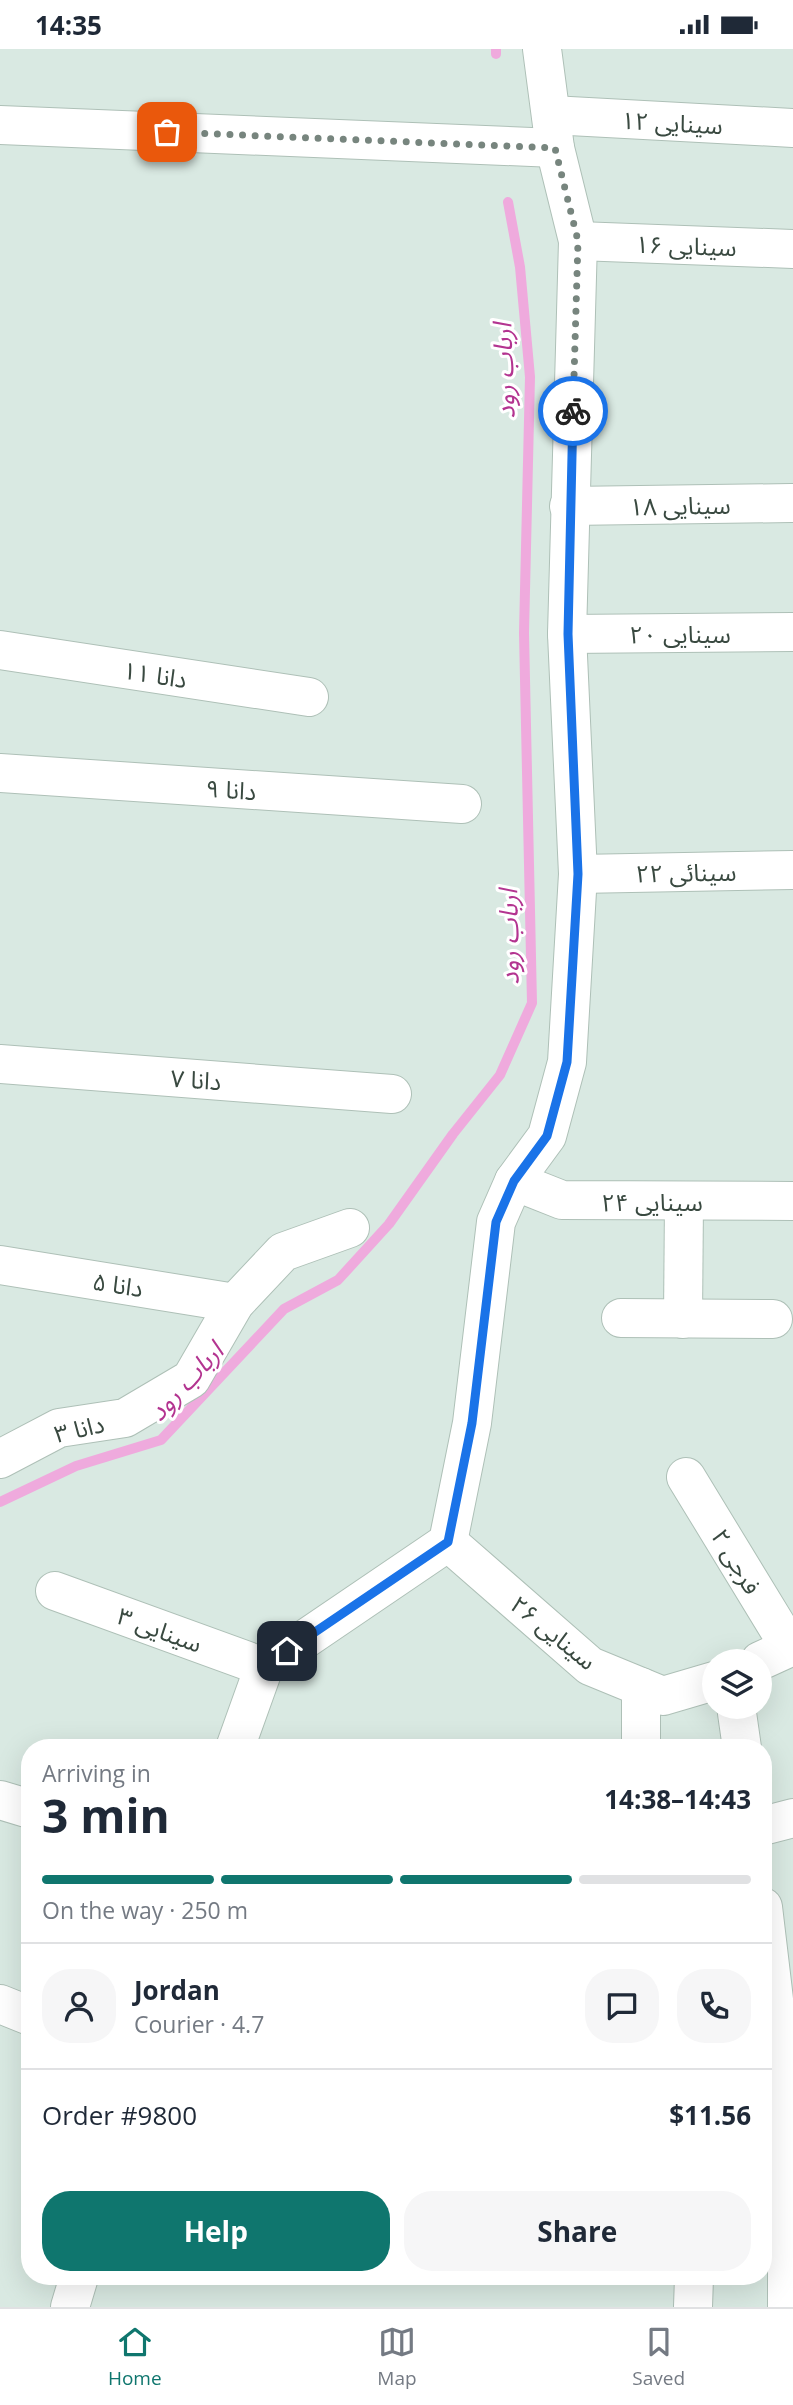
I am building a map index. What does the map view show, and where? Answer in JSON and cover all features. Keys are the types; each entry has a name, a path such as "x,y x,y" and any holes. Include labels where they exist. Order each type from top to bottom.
{"street":[{"path":"238,1739 264,1667 448,1542 472,1423 496,1222 514,1181 547,1136 567,1062 578,874 568,634 569,506 578,241 553,132 542,49"},
{"name":"سینایی ۱۲","path":"0,125 553,132 793,128"},
{"name":"سینایی ۱۶","path":"578,241 793,249"},
{"name":"سینایی ۱۸","path":"569,506 791,503"},
{"name":"سینایی ۲۰","path":"568,634 793,632"},
{"name":"دانا ۱۱","path":"0,650 309,698"},
{"name":"دانا ۹","path":"0,773 462,804"},
{"name":"سینائی ۲۲","path":"578,874 793,870"},
{"name":"دانا ۷","path":"0,1064 392,1094"},
{"name":"سینایی ۲۴","path":"514,1181 562,1201 793,1201"},
{"path":"683,1319 684,1201"},
{"name":"دانا ۳","path":"0,1459 59,1428 125,1418 191,1379 235,1303 284,1252 350,1228"},
{"name":"دانا ۵","path":"0,1265 235,1303"},
{"path":"621,1318 773,1318"},
{"name":"فرجی ۲","path":"686,1477 780,1651"},
{"name":"سینایی ۲۶","path":"448,1542 590,1666 663,1696 702,1685"},
{"name":"سینایی ۳","path":"55,1591 264,1667"},
{"path":"640,1739 641,1687"},
{"path":"738,1719 741,1739"},
{"path":"0,1800 21,1806"},
{"path":"772,1824 793,1818"},
{"path":"772,1954 787,2109 787,2307"},
{"path":"0,2004 21,2012"},
{"path":"70,2307 77,2285"},
{"path":"693,2307 694,2285"}],"shaded area":[{"path":"0,49 793,49 793,2307 0,2307"}],"waterway":[{"name":"ارباب رود","path":"496,49 496,54"},
{"name":"ارباب رود","path":"0,1502 76,1466 161,1440 284,1309 338,1280 389,1224 453,1134 500,1075 532,1003 524,633 530,377 520,267 508,202"}],"way so far":[{"path":"167,132 555,148 578,241 573,411"}],"route":[{"path":"287,1651 448,1542 472,1423 496,1222 514,1181 547,1136 567,1062 578,874 568,634 573,411"}]}
